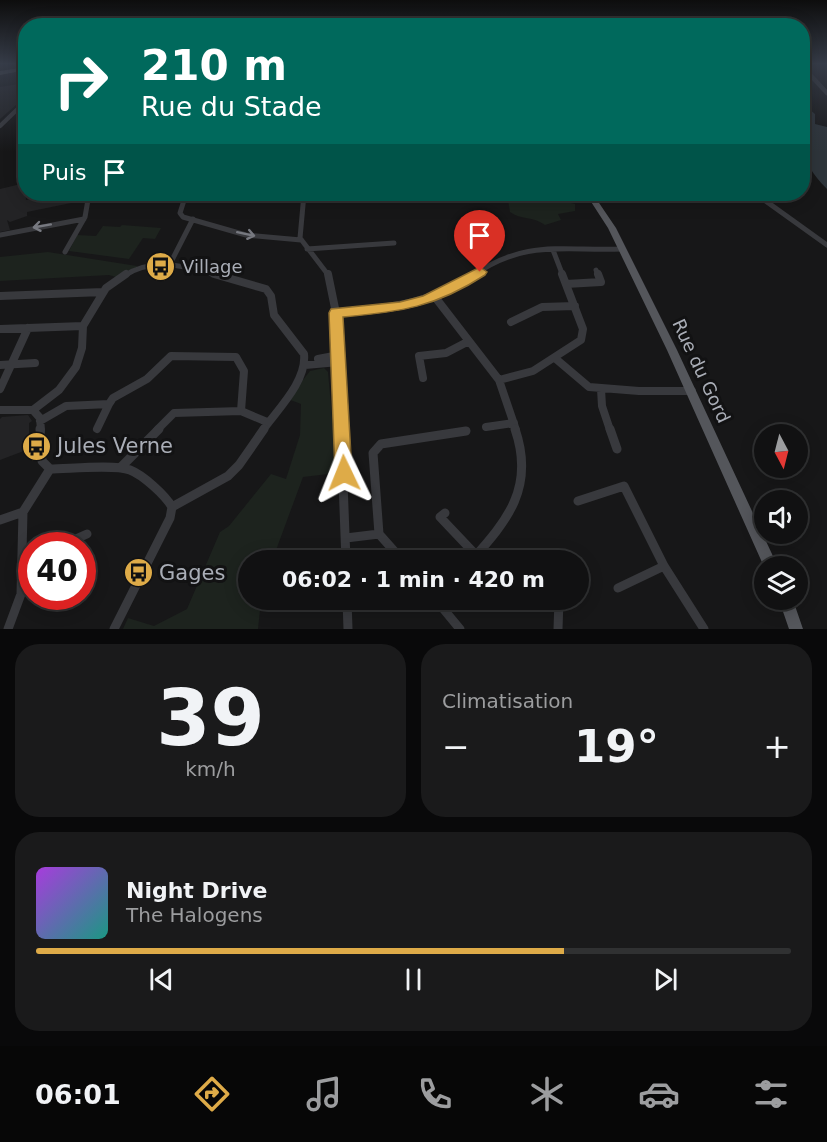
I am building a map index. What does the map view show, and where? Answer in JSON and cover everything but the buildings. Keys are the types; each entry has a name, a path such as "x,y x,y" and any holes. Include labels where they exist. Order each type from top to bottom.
{"main road":[{"name":"Rue du Gord","path":"595,201 607,218 692,391 766,556"},
{"path":"789,610 796,629"}],"street":[{"path":"0,126 18,109"},
{"path":"66,252 84,219 88,201"},
{"path":"184,201 180,215 246,235 301,240"},
{"path":"303,201 299,231 301,240 323,265 330,277 336,313 346,550"},
{"path":"766,201 827,245"},
{"path":"0,235 84,219"},
{"path":"170,264 193,219"},
{"path":"307,249 394,243"},
{"path":"336,313 400,307 435,297 461,285 511,254 554,250 621,249"},
{"path":"499,380 524,376 556,359 582,340 583,329 554,250"},
{"path":"33,410 55,393 76,367 82,348 82,326 102,292 131,271 170,264 266,289 271,296 274,315 300,347 305,362 299,379 239,465 228,476 172,507"},
{"path":"566,284 601,282 596,270"},
{"path":"0,296 102,292"},
{"path":"435,297 499,380 519,440 522,480 517,499 501,529 481,550"},
{"path":"511,322 542,307 575,306"},
{"path":"0,329 82,326"},
{"path":"0,388 28,328"},
{"path":"423,378 419,356 446,352 469,340"},
{"path":"97,429 112,398 147,379 171,356 236,357 242,363 246,382 240,406 241,411"},
{"path":"305,362 339,358"},
{"path":"556,359 589,387 692,391"},
{"path":"0,365 34,363"},
{"path":"602,389 602,406 617,449"},
{"path":"55,393 63,407"},
{"path":"40,421 63,407 110,404"},
{"path":"0,410 37,412 40,421 42,461 50,469 120,468 130,471 166,497 172,507 170,518 114,629"},
{"path":"120,468 174,413 241,411 267,422"},
{"path":"486,427 514,423"},
{"path":"393,550 379,534 373,453 375,448 381,444 466,430"},
{"path":"25,532 23,512 50,469"},
{"path":"578,501 624,486 664,566 704,629"},
{"path":"0,520 23,512"},
{"path":"445,513 440,517 467,550"},
{"path":"346,538 379,534"},
{"path":"618,588 664,566"},
{"path":"8,629 18,602"},
{"path":"347,610 348,629"},
{"path":"444,610 460,629"},
{"path":"558,629 559,610"}],"shaded area":[{"path":"0,93 18,93 18,103 0,119"},
{"path":"810,110 815,114 815,124 827,127 827,189 810,168"},
{"path":"18,185 18,201 76,202 27,212 27,216 10,222 7,220 10,230 0,232 0,189"},
{"path":"508,201 567,201 575,204 575,211 558,214 561,220 545,225 510,212"},
{"path":"122,225 161,228 155,239 143,238 129,259 69,251 77,235 96,236 103,226 120,227"},
{"path":"48,252 137,267 116,277 109,275 0,281 0,257"},
{"path":"324,368 328,372 337,473 303,477 276,550 238,550 238,610 260,610 258,629 123,629 128,618 154,626 187,609 220,532 229,526 271,474 286,479 300,435 301,404 288,399 310,371"},
{"path":"28,415 32,421 29,423 29,449 0,460 0,419"}],"place":[{"name":"Village","path":"161,267"},
{"name":"Jules Verne","path":"36,446"},
{"name":"Gages","path":"138,573"}],"route":[{"path":"344,473 336,313 400,307 426,300 461,285 480,272"}]}
